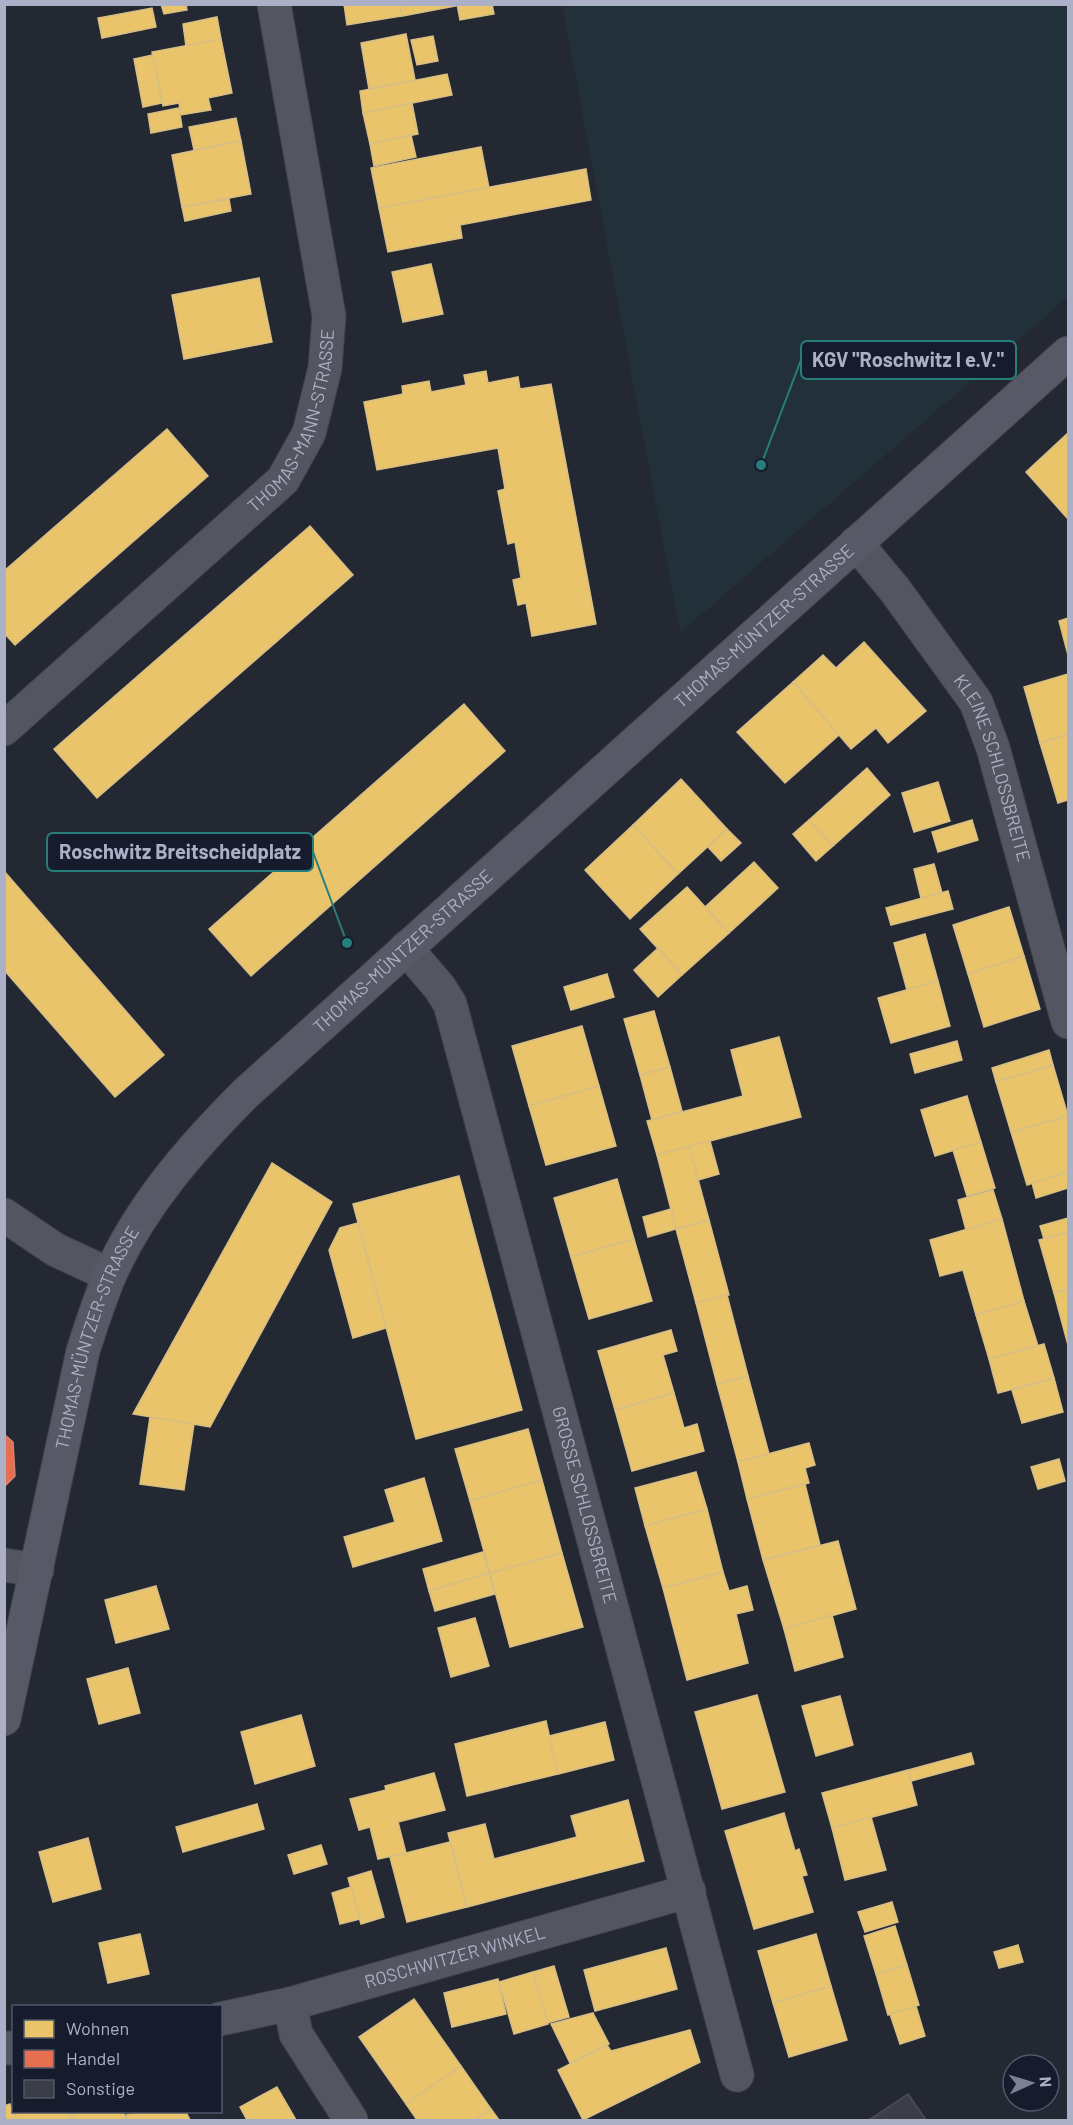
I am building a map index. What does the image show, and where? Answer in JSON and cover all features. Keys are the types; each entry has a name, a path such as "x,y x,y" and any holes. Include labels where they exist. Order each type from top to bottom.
{"main road":[{"name":"THOMAS-MÜNTZER-STRASSE","path":"4,1719 83,1351 110,1275 130,1236 164,1185 202,1138 246,1093 1068,353"}],"street":[{"name":"THOMAS-MANN-STRASSE","path":"4,729 283,480 309,433 325,368 329,316 274,4"},
{"name":"KLEINE SCHLOSSBREITE","path":"856,543 895,590 976,702 993,748 1068,1022"},
{"name":"GROSSE SCHLOSSBREITE","path":"406,948 440,988 450,1004 737,2075"},
{"path":"4,1215 56,1250 110,1275"},
{"path":"4,1565 37,1570"},
{"name":"ROSCHWITZER WINKEL","path":"222,2019 290,2004 689,1891"},
{"path":"290,2004 296,2034 351,2121"}],"shaded area":[{"path":"562,5 1068,5 1068,297 680,633"}],"building: Wohnen":[{"path":"161,4 186,4 187,10 164,14"},
{"path":"344,4 400,4 402,16 347,25"},
{"path":"400,4 456,4 456,6 402,16"},
{"path":"457,4 492,4 494,14 460,20"},
{"path":"152,8 156,27 102,38 98,18"},
{"path":"217,17 221,39 186,46 183,24"},
{"path":"406,34 415,80 369,89 361,43"},
{"path":"433,36 438,61 417,65 411,40"},
{"path":"221,39 232,93 208,98 211,110 181,115 179,103 163,106 152,52"},
{"path":"153,55 162,103 143,107 134,59"},
{"path":"447,74 452,95 363,113 360,91"},
{"path":"412,103 418,134 370,144 363,113"},
{"path":"179,108 182,127 151,133 148,114"},
{"path":"236,118 241,141 194,150 189,127"},
{"path":"411,135 416,157 374,166 370,144"},
{"path":"241,141 251,194 182,207 172,155"},
{"path":"481,147 489,188 379,208 371,168"},
{"path":"586,169 591,200 460,225 462,238 388,252 379,208"},
{"path":"229,199 231,211 185,221 182,207"},
{"path":"431,264 443,314 403,322 392,272"},
{"path":"259,278 272,342 184,359 172,295"},
{"path":"486,371 488,383 518,377 520,389 551,384 596,624 532,636 526,603 518,605 513,580 521,578 515,542 508,544 498,491 505,489 498,448 377,470 364,402 403,394 402,386 429,381 431,392 466,385 464,375"},
{"path":"167,429 208,476 15,645 4,633 4,571"},
{"path":"1068,433 1068,519 1026,472"},
{"path":"310,526 353,575 97,798 54,749"},
{"path":"1068,618 1068,655 1059,621"},
{"path":"864,642 926,711 888,743 876,728 851,749 793,682 823,655 836,668"},
{"path":"1068,674 1068,734 1040,743 1024,687"},
{"path":"793,682 839,735 785,783 737,732"},
{"path":"464,704 505,751 251,976 209,929"},
{"path":"1068,734 1068,800 1058,803 1040,743"},
{"path":"867,768 890,795 833,846 809,820"},
{"path":"681,779 727,829 678,874 633,825"},
{"path":"938,782 950,821 914,832 902,793"},
{"path":"809,820 833,846 816,861 793,834"},
{"path":"972,820 978,840 938,852 932,832"},
{"path":"633,825 678,874 630,919 585,870"},
{"path":"727,829 741,843 721,861 708,847"},
{"path":"754,862 778,888 729,933 705,907"},
{"path":"934,864 942,893 921,898 914,869"},
{"path":"4,871 164,1055 115,1097 4,970"},
{"path":"687,887 729,933 682,975 640,929"},
{"path":"948,891 953,909 891,925 886,908"},
{"path":"1009,907 1024,956 968,974 953,925"},
{"path":"925,934 938,981 907,990 894,943"},
{"path":"658,948 682,975 658,997 634,970"},
{"path":"1024,956 1040,1009 984,1027 968,974"},
{"path":"607,974 614,997 571,1010 564,987"},
{"path":"938,981 950,1026 891,1043 878,998"},
{"path":"654,1011 670,1067 640,1075 624,1019"},
{"path":"582,1026 599,1086 529,1106 512,1046"},
{"path":"779,1037 801,1117 657,1155 647,1121 743,1096 731,1050"},
{"path":"957,1041 962,1060 915,1073 910,1054"},
{"path":"1049,1050 1053,1065 996,1082 992,1068"},
{"path":"1053,1065 1068,1116 1011,1132 996,1082"},
{"path":"670,1067 682,1111 652,1120 640,1075"},
{"path":"599,1086 616,1146 546,1165 529,1106"},
{"path":"967,1096 981,1142 935,1156 921,1110"},
{"path":"1068,1116 1068,1172 1027,1185 1011,1132"},
{"path":"710,1141 719,1174 698,1180 689,1146"},
{"path":"981,1142 995,1188 967,1196 953,1150"},
{"path":"689,1146 709,1220 676,1229 657,1155"},
{"path":"272,1163 332,1202 210,1427 133,1414"},
{"path":"1068,1172 1068,1188 1036,1198 1032,1183"},
{"path":"459,1176 522,1410 416,1439 353,1204"},
{"path":"617,1179 634,1239 571,1257 554,1198"},
{"path":"993,1190 1002,1219 966,1230 958,1200"},
{"path":"671,1209 676,1229 648,1237 643,1217"},
{"path":"1068,1218 1068,1232 1044,1239 1040,1226"},
{"path":"1002,1219 1024,1301 976,1315 963,1270 940,1276 930,1240"},
{"path":"709,1220 729,1295 696,1303 676,1229"},
{"path":"358,1223 386,1328 353,1338 329,1250 340,1228"},
{"path":"1068,1232 1068,1289 1054,1293 1039,1240"},
{"path":"634,1239 652,1301 589,1319 571,1257"},
{"path":"1068,1289 1068,1345 1054,1293"},
{"path":"727,1295 748,1376 717,1384 696,1303"},
{"path":"1024,1301 1038,1346 989,1359 976,1315"},
{"path":"671,1330 677,1351 663,1355 674,1393 615,1410 598,1351"},
{"path":"1044,1344 1054,1378 998,1393 989,1359"},
{"path":"748,1376 769,1454 738,1462 717,1384"},
{"path":"1054,1378 1063,1412 1022,1423 1012,1390"},
{"path":"674,1393 684,1428 697,1424 704,1451 632,1471 615,1410"},
{"path":"150,1417 194,1424 184,1490 140,1484"},
{"path":"528,1429 542,1480 470,1501 455,1449"},
{"path":"809,1443 815,1465 805,1468 809,1483 747,1499 738,1462"},
{"path":"1059,1459 1065,1481 1038,1489 1031,1467"},
{"path":"696,1472 707,1509 645,1526 635,1488"},
{"path":"424,1478 442,1541 353,1567 344,1537 395,1522 385,1490"},
{"path":"542,1480 562,1553 490,1573 470,1501"},
{"path":"805,1484 820,1545 763,1560 747,1499"},
{"path":"707,1509 723,1572 663,1588 645,1526"},
{"path":"838,1541 856,1609 784,1629 763,1560"},
{"path":"483,1552 489,1573 429,1591 423,1569"},
{"path":"562,1553 583,1627 510,1647 490,1573"},
{"path":"723,1572 729,1591 747,1586 753,1610 736,1614 748,1663 687,1680 663,1588"},
{"path":"489,1573 495,1594 435,1611 429,1591"},
{"path":"156,1586 169,1629 116,1643 105,1600"},
{"path":"832,1615 843,1657 795,1671 784,1629"},
{"path":"475,1618 489,1666 451,1677 438,1628"},
{"path":"128,1668 140,1713 99,1724 87,1679"},
{"path":"757,1695 785,1792 722,1809 695,1712"},
{"path":"840,1696 853,1745 816,1756 802,1706"},
{"path":"301,1715 315,1766 255,1784 241,1732"},
{"path":"546,1721 558,1774 467,1796 455,1744"},
{"path":"605,1722 614,1760 558,1774 549,1736"},
{"path":"971,1753 974,1764 911,1781 908,1770"},
{"path":"908,1770 917,1805 832,1828 822,1793"},
{"path":"434,1773 445,1810 398,1822 406,1853 378,1859 370,1827 359,1830 350,1799 386,1790 385,1786"},
{"path":"628,1800 644,1861 467,1907 448,1833 485,1824 494,1859 577,1837 571,1816"},
{"path":"257,1804 264,1829 183,1852 176,1827"},
{"path":"784,1813 795,1851 799,1849 807,1875 802,1876 813,1912 754,1929 725,1831"},
{"path":"871,1817 886,1870 845,1880 832,1828"},
{"path":"88,1838 101,1889 53,1902 39,1852"},
{"path":"450,1842 467,1907 407,1922 390,1857"},
{"path":"321,1845 327,1864 294,1874 288,1855"},
{"path":"371,1871 384,1917 361,1924 348,1878"},
{"path":"351,1887 360,1919 340,1924 332,1893"},
{"path":"892,1902 898,1922 865,1932 858,1912"},
{"path":"895,1926 907,1965 876,1974 864,1936"},
{"path":"140,1934 149,1974 108,1983 99,1943"},
{"path":"816,1934 831,1986 773,2003 758,1951"},
{"path":"1018,1945 1023,1962 999,1968 994,1952"},
{"path":"666,1948 677,1989 595,2011 584,1970"},
{"path":"907,1965 919,2005 888,2015 876,1974"},
{"path":"554,1966 569,2017 547,2023 533,1972"},
{"path":"533,1972 548,2024 514,2034 499,1982"},
{"path":"498,1979 506,2014 452,2027 444,1993"},
{"path":"831,1986 847,2040 789,2057 773,2003"},
{"path":"414,1999 461,2066 406,2104 359,2037"},
{"path":"916,2006 925,2036 900,2044 890,2014"},
{"path":"593,2013 609,2044 570,2063 551,2024"},
{"path":"690,2030 700,2062 583,2120 558,2070 607,2045 611,2051"},
{"path":"461,2066 491,2109 474,2120 417,2120 406,2104"},
{"path":"277,2087 296,2120 247,2120 240,2107"},
{"path":"10,2104 17,2120 4,2120 4,2106"},
{"path":"491,2109 499,2120 474,2120"},
{"path":"14,2113 70,2113 74,2120 17,2120"},
{"path":"70,2113 124,2113 127,2120 74,2120"},
{"path":"186,2113 190,2120 128,2120 126,2115"}],"building: Handel":[{"path":"4,1434 13,1442 15,1476 4,1487"}],"building: Sonstige":[{"path":"908,2094 926,2120 869,2120"}],"place":[{"name":"KGV \"Roschwitz I e.V.\"","path":"761,465"},
{"name":"Roschwitz Breitscheidplatz","path":"347,943"}]}
